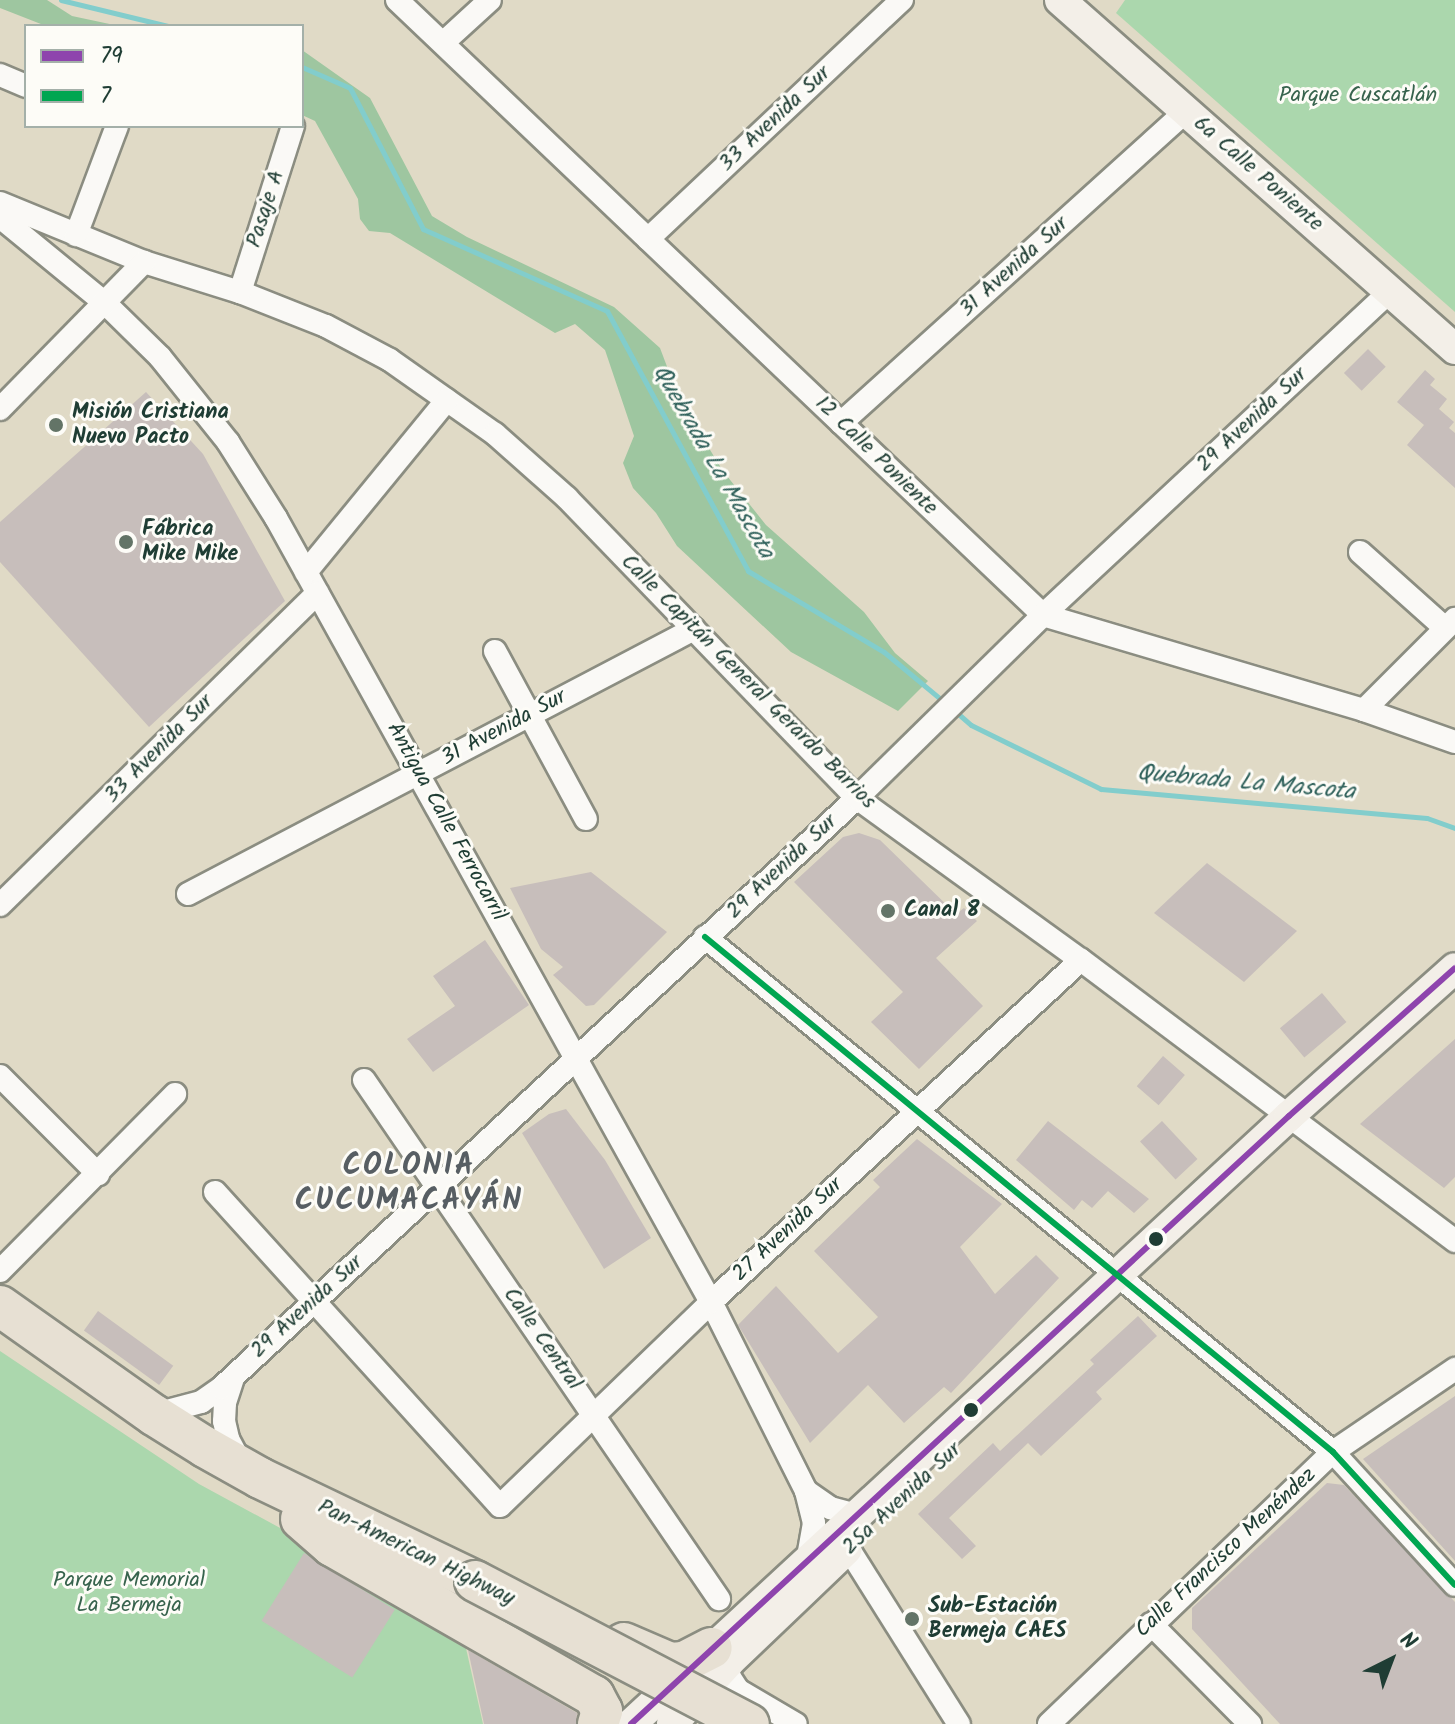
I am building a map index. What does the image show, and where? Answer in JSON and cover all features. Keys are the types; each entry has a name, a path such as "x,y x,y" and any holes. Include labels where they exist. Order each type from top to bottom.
{"highway":[{"name":"Pan-American Highway","path":"5,1317 302,1508 470,1590 751,1712"},
{"name":"Pan-American Highway","path":"91,1370 155,1430 187,1454 265,1503 302,1508"},
{"path":"302,1508 401,1527 660,1662 684,1662 721,1655"},
{"path":"302,1508 332,1546 561,1676 599,1702 602,1711 598,1724"},
{"name":"Pan-American Highway","path":"470,1590 703,1724"},
{"path":"561,1676 597,1681 612,1672 616,1660 614,1649 596,1629"},
{"path":"710,1724 712,1711 720,1702 730,1699 751,1712"}],"street":[{"name":"12 Calle Poniente","path":"397,0 1043,615 1364,710 1455,742"},
{"path":"444,42 490,0"},
{"name":"33 Avenida Sur","path":"648,239 902,0"},
{"name":"6a Calle Poniente","path":"1060,0 1455,349"},
{"path":"0,75 24,85"},
{"name":"31 Avenida Sur","path":"841,423 1186,111"},
{"path":"76,235 116,128"},
{"name":"Pasaje A","path":"240,292 292,128"},
{"name":"Calle Capitán General Gerardo Barrios","path":"0,203 144,262 240,292 346,337 390,360 495,434 567,498 857,798 1081,960 1455,1241"},
{"name":"Antigua Calle Ferrocarril","path":"0,217 105,303 160,357 228,442 420,772 711,1302 806,1491 814,1523 808,1557"},
{"path":"0,409 144,262"},
{"name":"29 Avenida Sur","path":"154,1415 178,1411 201,1402 314,1300 857,798 1043,615 1390,291"},
{"path":"306,572 447,400"},
{"path":"1360,552 1450,624 1364,710"},
{"name":"33 Avenida Sur","path":"4,892 318,593"},
{"name":"31 Avenida Sur","path":"188,894 694,629"},
{"path":"495,651 586,819"},
{"path":"705,937 919,1109 1333,1452 1455,1585"},
{"name":"27 Avenida Sur","path":"314,1300 500,1506 711,1302 1081,960"},
{"name":"25a Avenida Sur","path":"631,1724 721,1655 848,1548 1126,1279 1455,968"},
{"name":"25a Avenida Sur","path":"1295,1120 1455,986"},
{"path":"0,1076 98,1174"},
{"name":"Calle Central","path":"364,1080 436,1189 595,1413 719,1599"},
{"path":"0,1271 175,1094"},
{"path":"215,1192 314,1300"},
{"name":"25a Avenida Sur","path":"672,1724 721,1655 808,1557 1126,1279"},
{"name":"Calle Francisco Menéndez","path":"1049,1724 1333,1452 1455,1369"},
{"name":"29 Avenida Sur","path":"237,1370 229,1386 224,1421 235,1455 246,1470"},
{"path":"806,1491 830,1508 857,1515"},
{"path":"848,1548 959,1724"},
{"path":"1151,1624 1250,1724"},
{"path":"721,1655 731,1682 751,1712 796,1724"}],"green space":[{"path":"0,0 47,0 72,16 110,24 41,24 0,8"},
{"name":"Parque Cuscatlán","path":"1125,0 1455,0 1455,312 1116,13"},
{"path":"304,51 370,98 432,216 467,237 614,307 660,348 680,401 723,471 766,525 864,612 895,653 928,681 898,711 791,652 677,546 656,513 633,488 623,463 634,436 605,350 575,324 555,333 390,233 369,231 360,219 358,199 315,121 304,116"},
{"name":"Parque Memorial La Bermeja","path":"0,1351 199,1484 461,1626 483,1724 0,1724"}],"building":[{"path":"1368,349 1386,367 1362,391 1344,373"},
{"path":"1425,370 1435,379 1430,385 1447,399 1439,409 1454,422 1449,428 1455,433 1455,488 1407,445 1424,425 1397,402"},
{"name":"Fábrica Mike Mike","path":"146,392 203,454 285,601 149,727 0,562 0,522"},
{"name":"Canal 8","path":"859,833 880,840 956,914 964,908 977,921 936,958 983,1006 919,1069 871,1022 903,992 794,882 843,837"},
{"path":"1207,863 1297,931 1244,982 1154,913"},
{"path":"591,872 667,932 594,1005 586,1006 553,975 563,967 541,949 510,888"},
{"path":"485,940 529,1005 433,1072 407,1039 455,1006 433,976"},
{"path":"1322,993 1346,1022 1304,1057 1280,1028"},
{"path":"1455,1039 1455,1177 1444,1188 1360,1124"},
{"path":"1163,1056 1185,1075 1159,1105 1137,1086"},
{"path":"566,1109 605,1160 651,1238 604,1269 522,1133 549,1114"},
{"path":"1048,1121 1149,1199 1134,1213 1108,1191 1092,1208 1082,1200 1074,1210 1016,1160"},
{"path":"1162,1121 1197,1159 1176,1179 1140,1141"},
{"path":"917,1139 1002,1204 960,1247 995,1294 1036,1255 1059,1278 951,1393 944,1387 904,1423 868,1385 810,1443 738,1325 776,1286 838,1353 878,1317 814,1251 880,1187 873,1180"},
{"path":"98,1311 173,1366 159,1385 84,1330"},
{"path":"1138,1316 1157,1336 1096,1392 1102,1399 1041,1456 1028,1443 949,1518 976,1546 962,1559 918,1514 993,1443 1000,1451 1094,1364 1090,1360"},
{"path":"1455,1396 1455,1561 1363,1459"},
{"path":"1327,1483 1344,1485 1455,1602 1455,1724 1280,1724 1192,1629 1192,1608"},
{"path":"304,1553 395,1610 352,1678 262,1621"},
{"path":"468,1650 577,1713 576,1724 484,1724"}],"waterway":[{"name":"Quebrada La Mascota","path":"61,0 160,24"},
{"name":"Quebrada La Mascota","path":"304,68 350,88 423,229 607,311 748,571 884,652 944,702"},
{"name":"Quebrada La Mascota","path":"955,711 971,725 1101,789 1427,818 1455,828"}],"transit line":[{"name":"7","path":"705,937 1333,1452 1455,1585"},
{"name":"79","path":"631,1724 1289,1116 1455,968"}],"place":[{"name":"Misión Cristiana Nuevo Pacto","path":"56,425"},
{"name":"Fábrica Mike Mike","path":"126,542"},
{"name":"Canal 8","path":"888,911"},
{"name":"Sub-Estación Bermeja CAES","path":"912,1619"}],"district":[{"name":"COLONIA CUCUMACAYÁN","path":"409,1183"}]}
